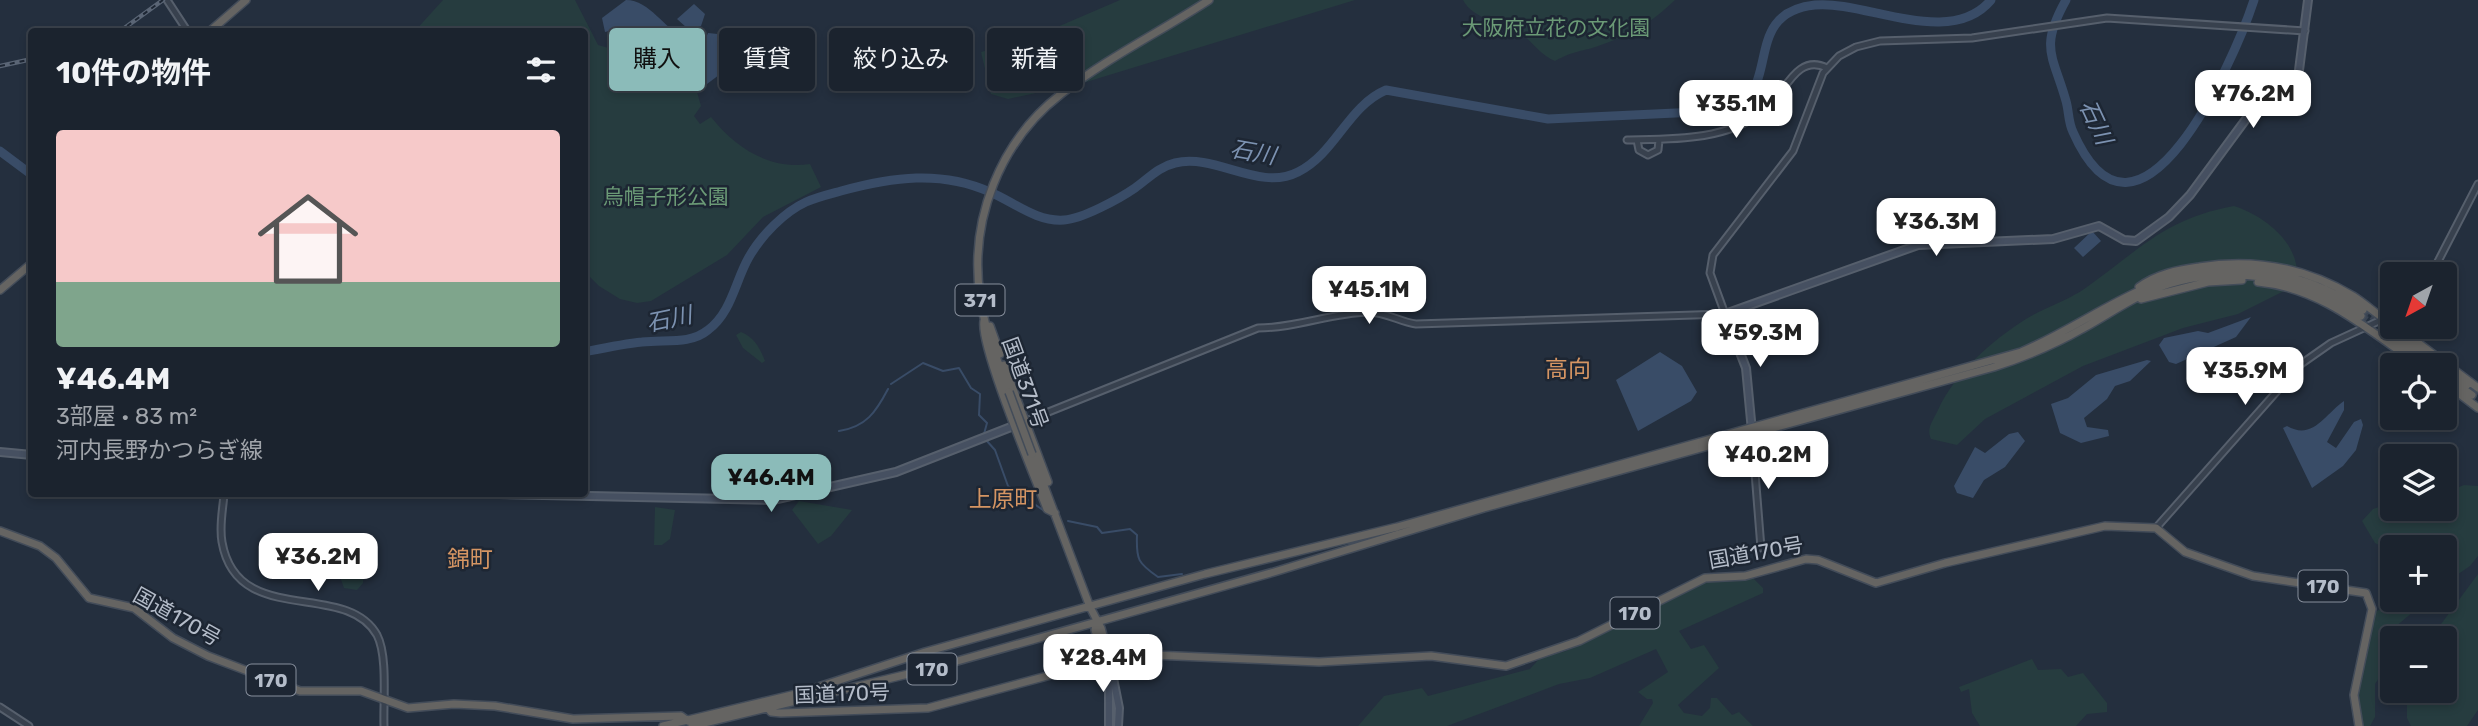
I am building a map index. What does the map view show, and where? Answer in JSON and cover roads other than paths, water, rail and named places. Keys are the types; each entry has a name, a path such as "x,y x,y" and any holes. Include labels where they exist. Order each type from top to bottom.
{"highway":[{"path":"214,28 246,0"},
{"name":"国道371号","path":"1106,659 1094,630 1096,623 984,318 977,259 986,204 996,177 1015,141 1050,103 1103,64 1209,0"},
{"path":"2125,300 2150,279 2176,270 2255,263 2295,271 2325,282 2353,296 2380,316"},
{"path":"0,290 28,266"},
{"name":"国道170号","path":"765,705 925,652 1264,558 1397,527 2023,357 2082,329 2125,300 2179,281 2238,275 2302,285 2362,313"},
{"path":"2125,300 2208,282 2251,281 2291,287 2318,297 2403,353"},
{"path":"984,318 992,329 1026,421 1055,502 1055,513 1047,509 984,340 984,318"},
{"path":"2404,340 2417,353"},
{"path":"2406,340 2423,353"},
{"path":"2406,340 2475,392"},
{"path":"2457,378 2475,392"},
{"path":"2457,382 2475,392"},
{"path":"2457,392 2478,408"},
{"name":"国道170号","path":"663,726 690,723 921,671 1096,623 1752,431"},
{"name":"国道170号","path":"765,705 780,713 928,708 1106,659 1149,653 1319,662 1432,656 1506,666 1580,641 1705,578 1745,576 1806,559 1818,560 1876,583 2097,527 2156,528"},
{"name":"170","path":"2156,528 2185,552 2226,568 2260,578 2366,593 2372,609 2354,695 2359,726"},
{"name":"国道170号","path":"0,531 40,546 56,558 89,598 134,608 173,638 208,656 300,691 352,690 408,708 454,704 495,706 582,722 681,716 690,723"}],"main road":[{"path":"1752,431 1746,368 1725,314 1918,245 2053,239 2099,226 2124,240 2136,241 2169,217 2190,195 2252,111 2295,82 2301,71 2308,0"},
{"path":"588,496 774,500 897,472 1026,421"},
{"path":"0,452 28,455"},
{"path":"1106,659 1109,726"},
{"path":"1106,659 1119,708 1118,726"}],"street":[{"path":"167,0 185,28"},
{"path":"1026,421 1258,328 1282,328 1367,312 1382,313 1416,324 1725,314 1710,273 1713,255 1793,152 1816,88 1827,68 1845,52 1867,43 1952,40 2107,18 2305,31"},
{"path":"1627,140 1705,136 1737,126 1773,104 1802,67 1815,64 1827,68"},
{"path":"1637,140 1639,150 1648,155 1658,150 1659,140"},
{"path":"2438,262 2478,184"},
{"path":"2156,528 2292,372 2331,343 2380,321"},
{"path":"1752,431 1761,548"},
{"path":"224,497 221,540 233,570 244,581 265,594 346,612 368,624 376,635 381,651 384,726"},
{"path":"0,707 29,726"}],"water":[{"path":"626,0 635,1 670,28 609,28 609,31 605,32 602,18"},
{"path":"694,4 705,14 701,26 687,28 677,19"},
{"path":"708,33 719,34 719,75 707,84 705,82 705,40"},
{"path":"2092,231 2101,241 2083,257 2074,248"},
{"path":"2251,317 2236,337 2176,364 2169,362 2159,345 2164,338 2198,331 2208,333"},
{"path":"1660,352 1682,366 1697,392 1691,401 1638,431 1616,380"},
{"path":"2151,361 2130,381 2115,386 2107,399 2084,418 2087,427 2108,430 2109,436 2081,443 2060,433 2051,404 2068,398 2096,375"},
{"path":"2344,401 2344,410 2327,442 2336,448 2354,422 2361,419 2363,425 2356,450 2343,466 2312,488 2283,428 2311,428"},
{"path":"2018,432 2025,441 2005,467 1984,480 1973,498 1957,493 1954,486 1975,447 1985,453 2009,434"}],"waterway":[{"name":"石川","path":"588,351 650,341 685,340 701,335 723,314 749,257 774,225 806,202 860,186 898,179 935,178 972,185 1044,218 1072,219 1110,203 1158,170 1175,163 1206,163 1268,178 1298,172 1322,154 1361,107 1386,90 1548,119 1718,111 1743,101 1753,90 1771,32 1780,20 1794,10 1815,5 1835,5 1906,19 1953,21 1974,14 1991,0"},
{"name":"石川","path":"2066,0 2053,30 2051,51 2071,128 2099,171 2126,182 2154,171 2180,144 2205,108 2226,67 2254,0"},
{"name":"石川","path":"0,151 28,172"},
{"path":"891,384 923,363 943,371 959,368 971,388 980,394 979,415 987,423 984,434"},
{"path":"839,431 856,426 869,417 888,389"},
{"path":"986,440 995,450 1008,486 1043,510"},
{"path":"1068,521 1097,527 1102,533 1130,529 1137,535 1138,556 1146,568 1158,577 1182,574"}],"tunnel":[{"path":"2363,310 2380,322"},
{"path":"2361,316 2380,329"}],"railway":[{"path":"124,28 163,0"},
{"path":"0,66 28,60"}],"district":[{"name":"高向","path":"1568,369"},
{"name":"上原町","path":"1003,499"},
{"name":"錦町","path":"470,559"}],"park label":[{"name":"大阪府立花の文化園","path":"1556,28"},
{"name":"烏帽子形公園","path":"666,197"}]}
